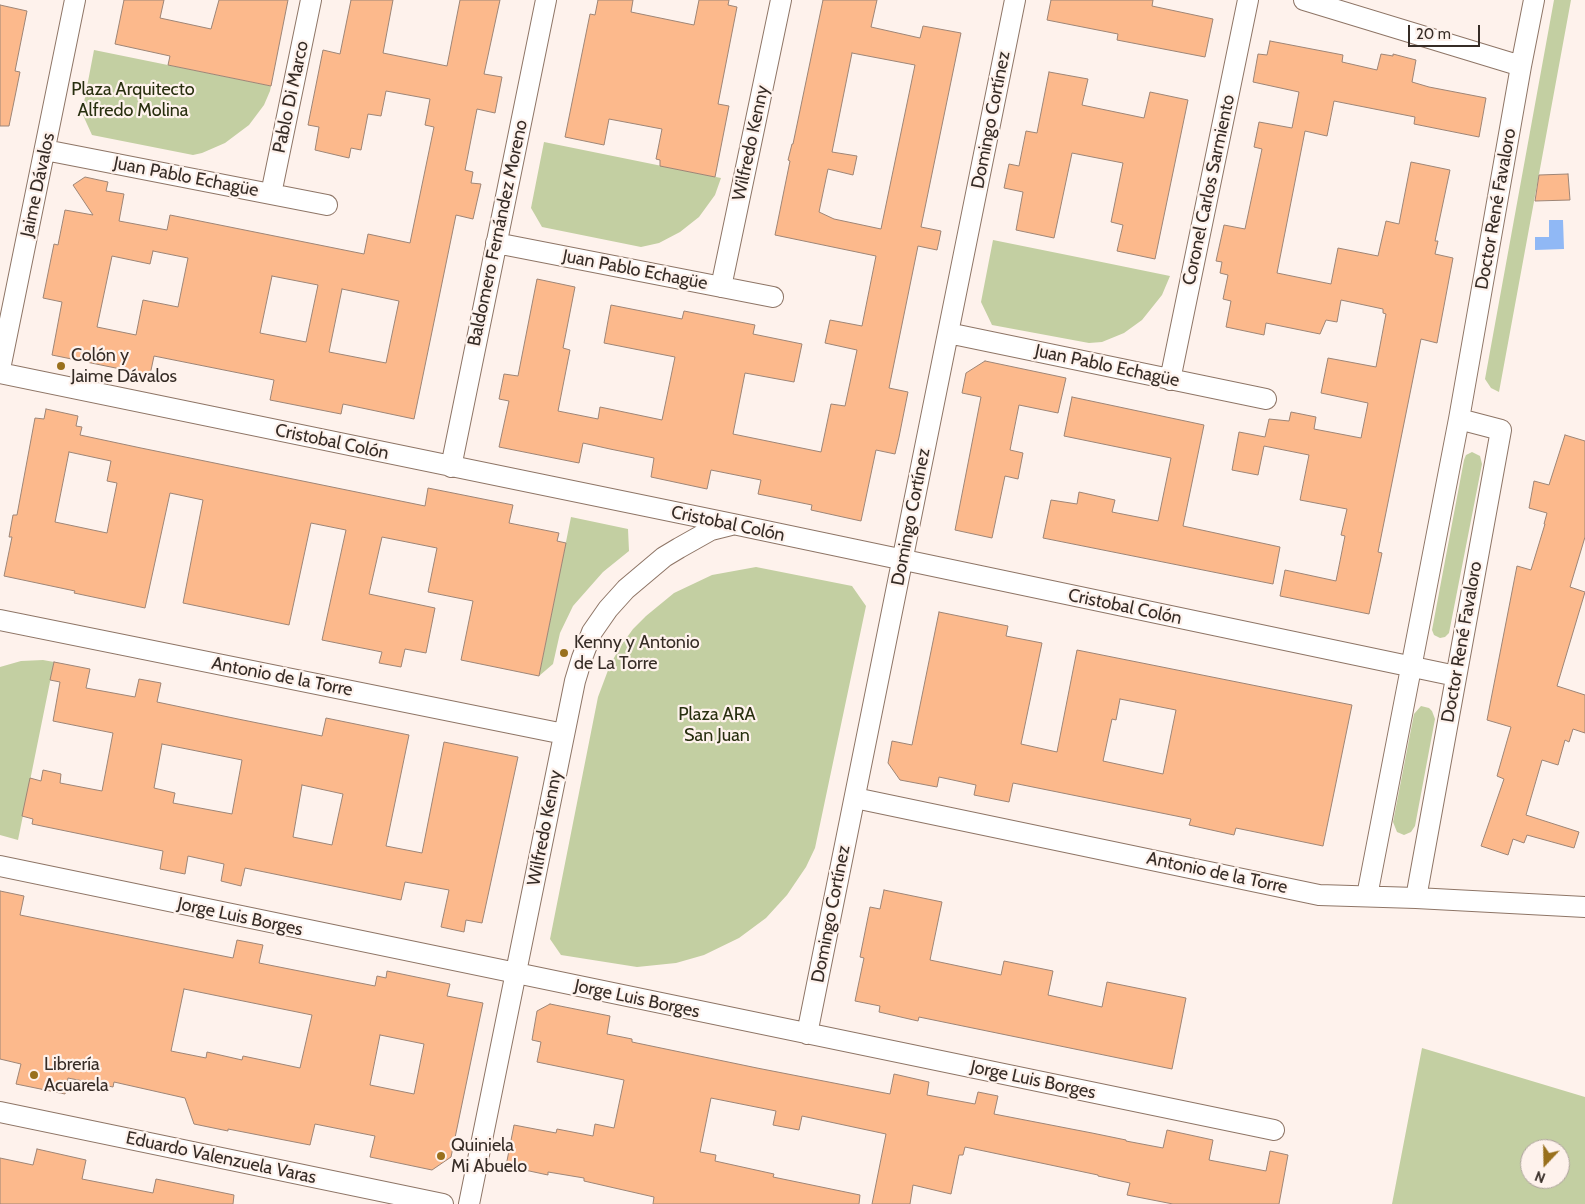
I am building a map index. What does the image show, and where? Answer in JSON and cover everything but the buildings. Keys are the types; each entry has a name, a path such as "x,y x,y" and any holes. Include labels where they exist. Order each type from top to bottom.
{"street":[{"name":"Jaime Dávalos","path":"0,371 75,0"},
{"name":"Pablo Di Marco","path":"271,194 311,0"},
{"name":"Baldomero Fernández Moreno","path":"450,467 546,0"},
{"name":"Wilfredo Kenny","path":"721,287 781,0"},
{"name":"Domingo Cortínez","path":"807,1034 1015,0"},
{"name":"Coronel Carlos Sarmiento","path":"1170,380 1248,0"},
{"path":"1304,0 1521,66"},
{"name":"Doctor René Favaloro","path":"1366,896 1459,419 1534,0"},
{"name":"Juan Pablo Echagüe","path":"44,150 327,205"},
{"name":"Juan Pablo Echagüe","path":"496,243 773,297"},
{"name":"Juan Pablo Echagüe","path":"948,333 1266,400"},
{"name":"Cristobal Colón","path":"0,371 450,467 733,524 1456,676"},
{"name":"Doctor René Favaloro","path":"1416,898 1501,430 1459,419"},
{"name":"Wilfredo Kenny","path":"469,1204 575,681 592,632 626,589 664,557 703,534 733,524"},
{"name":"Antonio de la Torre","path":"0,620 564,734"},
{"name":"Antonio de la Torre","path":"855,798 1319,894 1585,907"},
{"name":"Jorge Luis Borges","path":"0,866 1274,1130"},
{"name":"Eduardo Valenzuela Varas","path":"0,1112 443,1204"}],"green space":[{"path":"1554,0 1571,0 1499,392 1491,388 1485,379"},
{"name":"Plaza Arquitecto Alfredo Molina","path":"94,50 271,86 270,91 264,105 249,125 225,143 202,153 193,155 92,135 82,113"},
{"path":"544,142 721,178 715,195 699,217 680,232 659,243 641,247 542,227 531,208"},
{"path":"993,240 1170,276 1162,295 1142,320 1124,333 1102,342 1089,343 992,325 981,302"},
{"path":"1472,452 1480,456 1482,464 1449,633 1445,637 1440,638 1434,635 1432,630 1464,460 1466,455"},
{"path":"571,517 628,529 629,551 603,572 573,606 560,633 553,664 539,676"},
{"name":"Plaza ARA San Juan","path":"756,567 852,586 866,606 815,848 806,867 787,895 766,918 739,938 704,955 676,963 637,967 561,955 550,939 598,697 610,665 633,629 674,593 712,575"},
{"path":"43,660 54,662 18,840 0,835 0,667 21,661"},
{"path":"1421,706 1429,708 1435,719 1415,826 1411,832 1404,835 1397,832 1393,822 1414,714"},
{"path":"1422,1048 1585,1097 1585,1204 1392,1204"}],"water":[{"path":"1549,220 1563,220 1564,249 1535,250 1535,237 1549,237"}],"place":[{"name":"Colón y Jaime Dávalos","path":"61,366"},
{"name":"Kenny y Antonio de La Torre","path":"564,653"},
{"name":"Librería Acuarela","path":"34,1075"},
{"name":"Quiniela Mi Abuelo","path":"441,1156"}]}
